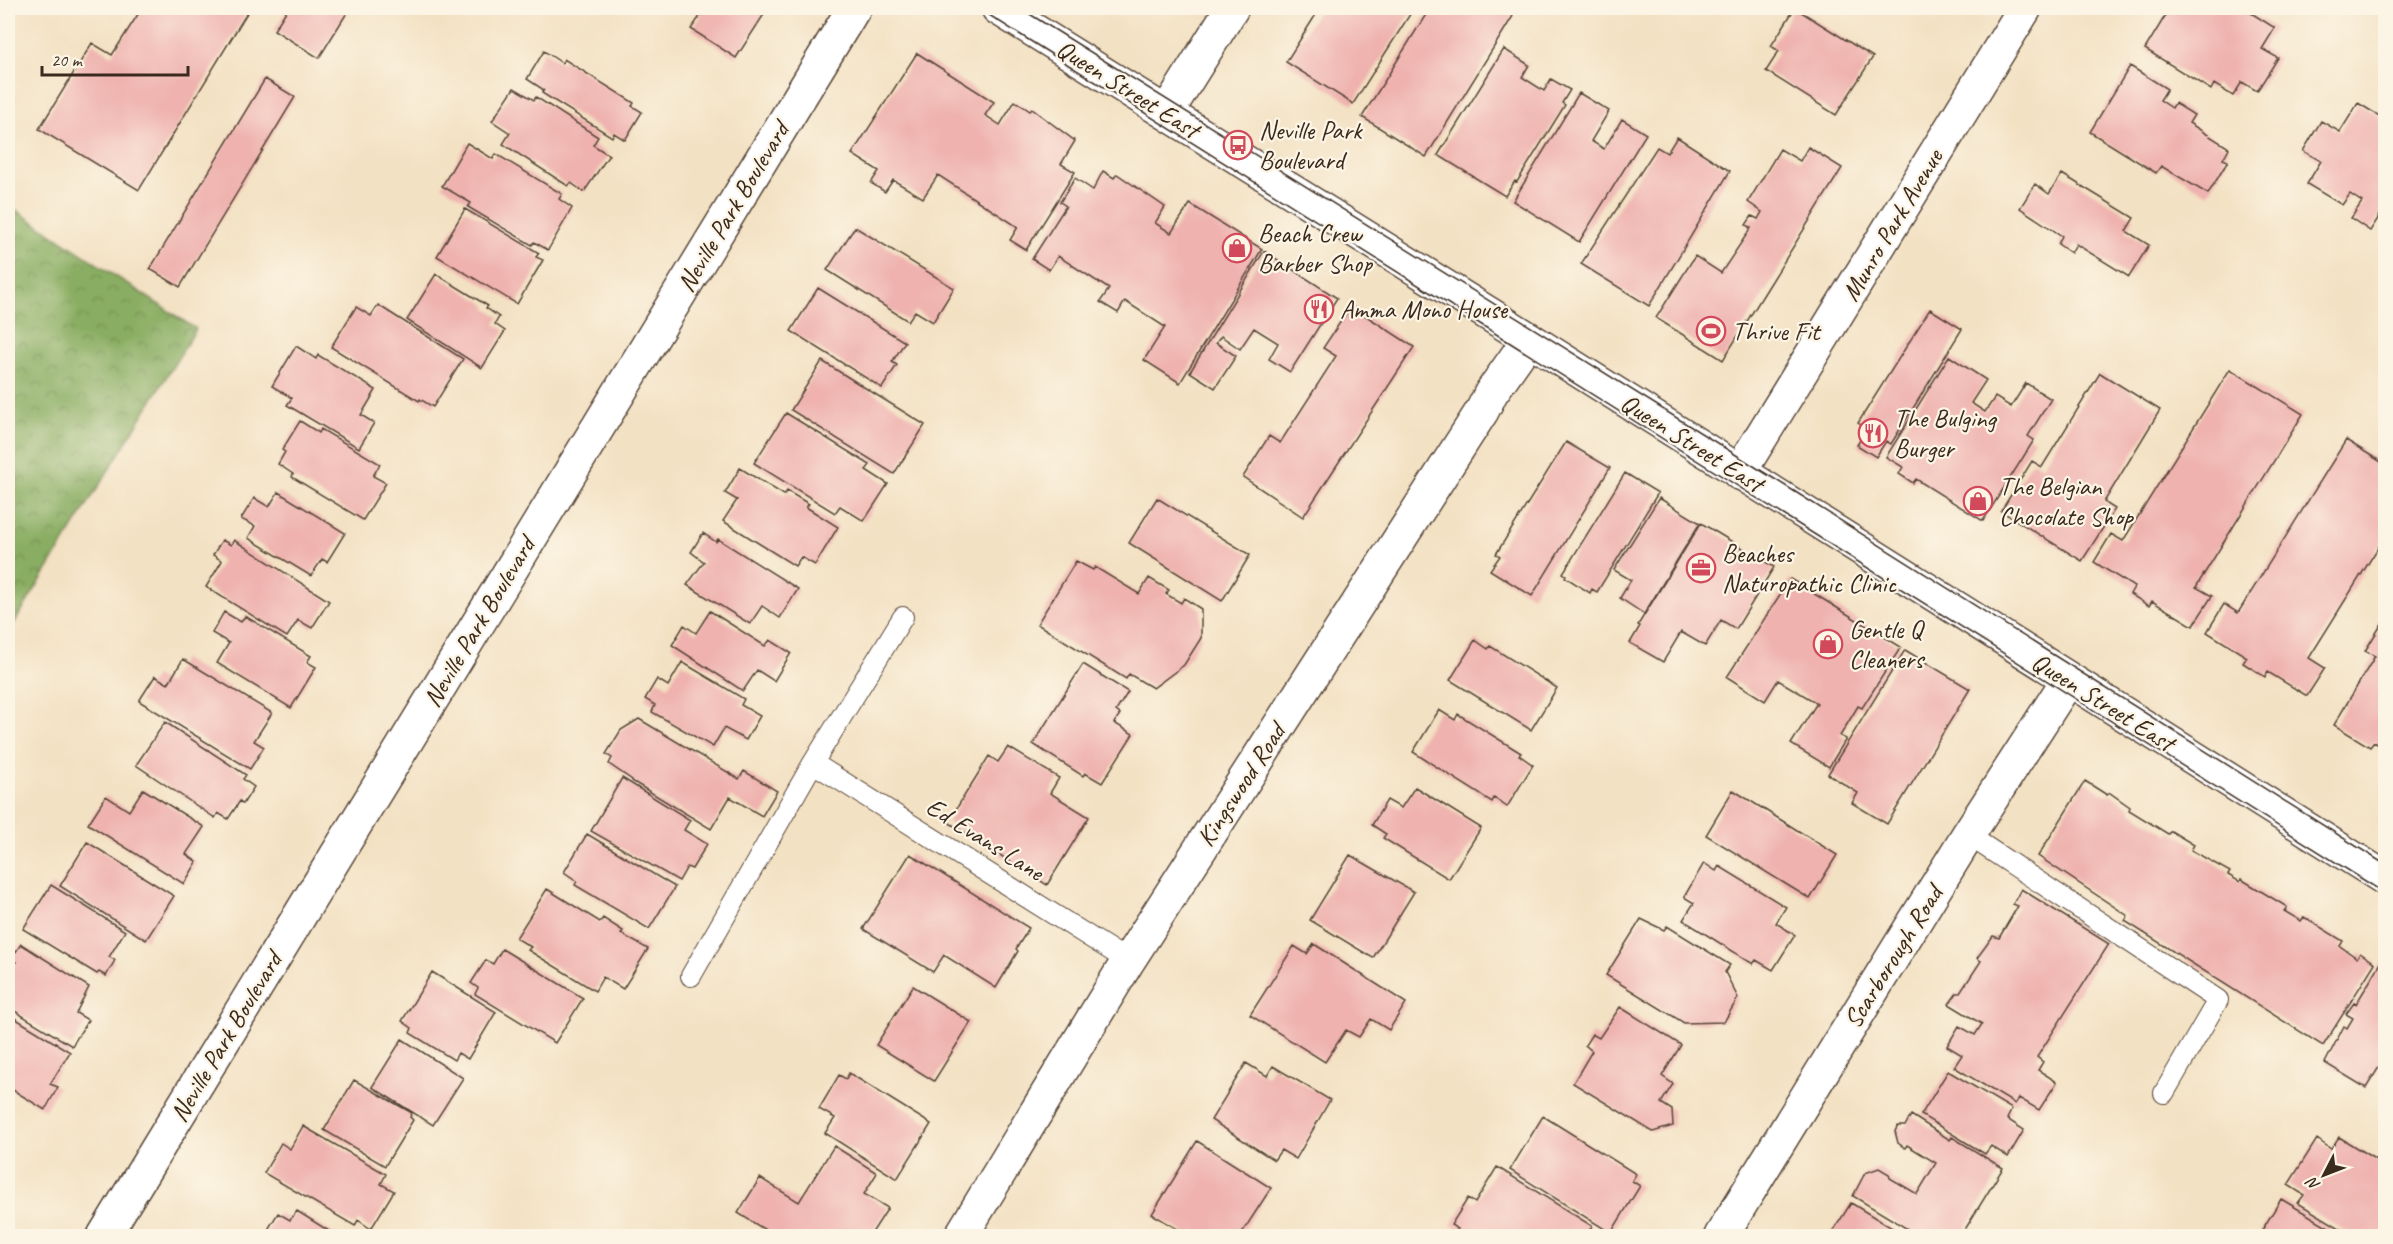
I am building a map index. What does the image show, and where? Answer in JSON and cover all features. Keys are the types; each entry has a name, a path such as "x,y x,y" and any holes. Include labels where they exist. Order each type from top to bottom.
{"street":[{"name":"Neville Park Boulevard","path":"104,1236 854,8"},
{"name":"Queen Street East","path":"998,8 1529,339 2385,879"},
{"path":"1167,112 1232,8"},
{"name":"Munro Park Avenue","path":"1739,473 2025,8"},
{"name":"Kingswood Road","path":"961,1236 1128,961 1476,421 1491,393 1529,339"},
{"name":"Scarborough Road","path":"1721,1236 1968,836 2068,680"}],"lane":[{"path":"691,976 813,763 903,617"},
{"name":"Ed Evans Lane","path":"813,763 1128,961"},
{"path":"1968,836 2218,1000 2164,1094"}],"green space":[{"path":"11,207 196,329 8,633 8,213"}],"building":[{"path":"142,8 250,8 139,190 39,129 92,43 112,55"},
{"path":"288,8 350,8 319,58 274,30"},
{"path":"689,8 768,8 736,58 691,29 701,15"},
{"path":"1320,8 1414,8 1353,104 1286,62"},
{"path":"1430,8 1499,8 1513,16 1426,157 1362,117"},
{"path":"1795,8 1873,57 1836,115 1766,71 1779,51 1771,46"},
{"path":"2170,8 2248,8 2248,11 2275,28 2262,49 2278,58 2257,91 2242,82 2233,96 2214,84 2211,90 2145,49"},
{"path":"1504,49 1529,65 1522,77 1544,91 1551,79 1570,90 1562,103 1565,105 1517,182 1515,181 1505,196 1438,155"},
{"path":"544,51 562,63 564,59 634,103 632,106 642,112 625,140 614,133 612,137 542,93 544,90 527,79"},
{"path":"917,53 994,102 985,115 1000,125 1015,101 1030,111 1032,109 1075,141 1061,164 1075,172 1026,250 1010,240 1018,227 938,175 923,198 893,180 885,192 871,183 879,171 852,154"},
{"path":"2130,66 2167,89 2160,100 2172,108 2175,103 2194,115 2189,123 2229,148 2223,159 2228,161 2208,194 2161,166 2156,173 2090,132"},
{"path":"265,79 295,97 180,287 150,269"},
{"path":"514,88 534,100 536,97 598,137 593,145 609,155 584,192 571,183 568,186 503,144 510,133 492,121"},
{"path":"1579,93 1609,111 1591,141 1604,149 1622,119 1646,134 1579,242 1513,201"},
{"path":"2358,103 2386,120 2386,206 2370,231 2351,218 2362,202 2350,194 2342,205 2307,184 2321,161 2303,151 2321,121 2340,132"},
{"path":"1677,137 1730,171 1649,306 1581,264 1657,147 1667,153"},
{"path":"467,143 493,159 496,154 562,194 559,199 572,208 548,250 534,242 532,245 468,207 471,203 442,186"},
{"path":"1808,147 1842,168 1723,360 1656,318 1695,256 1721,273 1751,228 1746,225 1752,216 1758,219 1762,212 1748,202 1780,149 1800,161"},
{"path":"1103,171 1114,178 1117,174 1165,207 1155,223 1171,233 1190,204 1262,249 1180,383 1144,360 1165,327 1125,301 1118,313 1100,302 1109,289 1058,256 1049,270 1032,259 1066,206 1060,202 1075,178 1093,190"},
{"path":"2062,174 2134,218 2126,231 2149,245 2129,277 2076,244 2071,253 2058,244 2062,236 2020,208 2035,184 2049,194"},
{"path":"465,209 539,253 536,257 543,260 517,304 437,256"},
{"path":"855,227 954,288 933,322 915,311 908,321 827,270"},
{"path":"1264,251 1337,298 1290,372 1269,359 1278,343 1254,328 1240,349 1221,336 1216,343 1236,356 1215,388 1190,372"},
{"path":"436,274 488,306 486,308 499,317 495,324 505,331 482,368 407,320"},
{"path":"818,288 905,342 892,362 897,365 882,388 791,331"},
{"path":"378,305 463,359 433,407 420,399 419,401 331,347 356,307 371,316"},
{"path":"1351,306 1414,347 1303,517 1243,477 1269,436 1280,443 1336,356 1323,348"},
{"path":"1930,309 1962,329 1891,444 1886,441 1876,457 1857,445 1867,429 1858,423"},
{"path":"296,346 316,359 318,355 376,390 361,415 374,423 359,448 287,405 292,398 272,386"},
{"path":"1949,356 1986,380 1971,403 1985,412 1995,397 2011,407 2026,383 2051,399 2028,436 2034,440 1983,521 1916,479 1913,483 1899,474 1903,467 1886,457"},
{"path":"822,361 925,425 894,474 791,410"},
{"path":"2230,369 2303,414 2196,587 2212,596 2193,626 2152,601 2149,606 2130,594 2134,587 2094,562 2111,534 2123,541"},
{"path":"2100,373 2160,410 2104,502 2115,509 2082,561 2001,511 2032,461 2042,467"},
{"path":"786,413 870,465 866,470 888,484 864,521 840,506 835,513 754,463"},
{"path":"300,421 319,433 321,429 380,464 373,476 386,483 363,520 292,477 293,474 278,464 285,452 282,450"},
{"path":"2346,440 2386,465 2386,535 2309,658 2325,668 2307,696 2268,672 2265,677 2243,663 2247,657 2207,632 2224,604 2238,613"},
{"path":"1566,442 1610,468 1532,596 1490,570 1500,556 1496,554"},
{"path":"740,468 784,495 787,491 809,504 806,507 838,527 815,565 801,557 795,566 723,521 737,500 725,493"},
{"path":"1625,473 1658,493 1597,592 1592,589 1590,593 1565,577 1563,573"},
{"path":"278,492 345,533 327,562 322,559 311,576 248,538 255,526 241,519 254,498 269,507"},
{"path":"1157,498 1250,555 1222,601 1129,543"},
{"path":"1659,498 1700,523 1644,614 1620,598 1631,580 1614,570"},
{"path":"1701,523 1774,567 1736,629 1721,620 1705,646 1681,632 1663,662 1630,643 1640,626 1638,625"},
{"path":"703,533 716,542 718,539 798,589 780,618 762,606 750,624 687,585 704,562 691,552"},
{"path":"222,540 231,545 234,540 329,601 312,628 298,620 287,637 206,587 222,561 213,555"},
{"path":"1076,561 1093,570 1095,567 1139,594 1149,578 1169,590 1166,594 1181,603 1184,598 1201,609 1201,638 1184,665 1153,688 1129,674 1126,679 1037,624"},
{"path":"1790,579 1901,647 1862,708 1858,706 1840,736 1846,739 1829,767 1791,744 1817,703 1778,680 1765,701 1727,677"},
{"path":"710,611 765,646 770,640 791,653 774,681 757,670 743,691 672,645 684,625 696,633"},
{"path":"224,612 241,622 245,616 311,656 307,662 316,667 291,708 217,663 229,643 212,633"},
{"path":"2386,617 2386,749 2374,742 2370,747 2334,725 2375,656 2365,651"},
{"path":"1475,640 1488,649 1490,646 1557,688 1531,730 1450,680"},
{"path":"1905,650 1970,689 1887,824 1852,803 1858,793 1828,774"},
{"path":"183,659 272,713 254,741 264,747 250,769 139,701 155,676 168,684"},
{"path":"682,662 744,699 741,705 760,716 746,740 724,728 713,747 652,712 655,705 645,699 657,679 668,686"},
{"path":"1083,664 1128,692 1116,711 1120,714 1114,723 1133,734 1102,783 1085,773 1083,776 1033,744"},
{"path":"1439,710 1455,720 1458,714 1521,753 1519,755 1533,765 1507,807 1494,798 1492,802 1413,752"},
{"path":"639,719 739,779 744,771 777,791 762,816 730,797 711,829 632,781 609,764 612,758 606,754 621,730"},
{"path":"165,722 246,775 243,779 254,787 243,804 240,801 228,819 218,813 215,818 136,765"},
{"path":"1008,747 1059,778 1050,793 1089,817 1047,885 948,822 989,756 998,762"},
{"path":"622,778 690,820 684,830 707,844 692,869 687,867 679,881 591,831"},
{"path":"2085,781 2107,795 2110,793 2130,807 2129,810 2168,834 2171,831 2194,845 2191,850 2230,872 2228,875 2240,882 2241,879 2287,907 2284,911 2301,921 2304,917 2343,941 2340,946 2357,958 2360,953 2375,963 2323,1046 2125,921 2128,916 2038,856"},
{"path":"1415,787 1481,828 1449,879 1383,838 1386,834 1372,825 1387,800 1401,808"},
{"path":"143,789 204,827 186,854 197,862 184,884 88,824 106,796 129,811"},
{"path":"1733,790 1837,855 1810,899 1706,835"},
{"path":"587,834 675,887 649,929 575,885 577,881 564,872"},
{"path":"87,842 174,896 146,940 60,886"},
{"path":"910,854 1029,928 996,988 944,955 933,972 863,929"},
{"path":"1350,855 1414,892 1373,958 1310,920"},
{"path":"1704,863 1716,871 1719,866 1786,907 1776,923 1795,935 1773,970 1756,960 1753,964 1683,920 1694,903 1684,897"},
{"path":"51,885 125,931 109,957 115,960 106,976 99,972 97,974 23,929"},
{"path":"547,889 600,922 603,918 623,931 621,934 648,949 623,989 603,977 595,991 528,950 531,947 516,938"},
{"path":"2021,889 2109,944 2037,1057 2043,1062 2038,1070 2057,1082 2039,1110 2019,1098 2015,1104 1954,1067 1962,1055 1947,1046 1959,1026 1975,1035 1982,1024 1949,1004 1957,993 1960,993 1981,961 1977,958 1993,936 1999,938 2018,906 2013,904"},
{"path":"1641,919 1664,930 1667,926 1730,965 1725,972 1738,998 1724,1022 1684,1023 1606,975"},
{"path":"21,944 89,987 76,1013 88,1020 72,1046 8,1007 8,995 11,989 8,987 8,975 16,962 11,959"},
{"path":"1314,944 1406,1003 1389,1030 1371,1019 1359,1037 1346,1030 1325,1062 1250,1015 1294,946 1307,954"},
{"path":"502,949 583,998 555,1043 475,994 478,988 471,983 486,960 493,964"},
{"path":"2381,963 2386,966 2386,1056 2366,1088 2325,1063 2344,1026 2347,1028 2353,1018 2346,1014 2354,1003 2356,1004"},
{"path":"432,972 496,1012 468,1059 458,1053 454,1060 410,1033 412,1028 402,1021"},
{"path":"913,986 971,1022 934,1081 876,1045"},
{"path":"1620,1007 1681,1045 1662,1076 1673,1084 1661,1103 1672,1110 1673,1126 1653,1132 1573,1083 1592,1051 1585,1045 1592,1034 1599,1038"},
{"path":"8,1014 70,1052 50,1084 58,1087 45,1110 8,1087"},
{"path":"402,1039 463,1078 433,1125 372,1087"},
{"path":"1246,1063 1267,1076 1273,1066 1330,1100 1296,1159 1281,1150 1274,1160 1211,1120"},
{"path":"1948,1071 2012,1109 2007,1119 2024,1130 2008,1157 1991,1146 1985,1154 1921,1115"},
{"path":"849,1073 931,1124 897,1179 825,1133 835,1118 819,1109 839,1075 846,1079"},
{"path":"354,1080 412,1113 410,1117 413,1120 385,1166 324,1130"},
{"path":"1911,1115 1950,1140 1952,1137 2003,1168 1961,1236 1919,1236 1853,1196 1865,1173 1879,1168 1889,1174 1890,1178 1917,1194 1936,1163 1907,1145 1905,1148 1898,1143 1895,1131 1898,1126 1905,1126"},
{"path":"1543,1116 1636,1174 1632,1181 1640,1186 1611,1233 1510,1170"},
{"path":"303,1126 386,1174 381,1184 394,1191 371,1229 358,1220 355,1226 264,1173 281,1143 290,1149"},
{"path":"2339,1137 2386,1166 2386,1236 2353,1236 2298,1203 2304,1195 2288,1185 2317,1139 2331,1149"},
{"path":"1197,1141 1271,1188 1240,1236 1189,1236 1152,1214"},
{"path":"834,1146 877,1173 864,1194 888,1208 870,1236 775,1236 738,1213 760,1178 799,1202"},
{"path":"1497,1167 1592,1226 1586,1236 1453,1236 1458,1229 1451,1225 1468,1198 1475,1203"},
{"path":"2281,1199 2344,1236 2259,1235"},
{"path":"1851,1203 1905,1236 1830,1236"},
{"path":"297,1211 337,1236 264,1236 278,1213 290,1220"}],"tram line":[{"path":"978,8 2386,894"},
{"path":"1020,8 1797,493 2386,865"}],"place":[{"name":"Neville Park Boulevard","path":"1238,145"},
{"name":"Beach Crew Barber Shop","path":"1237,248"},
{"name":"Amma Mono House","path":"1319,309"},
{"name":"Thrive Fit","path":"1711,331"},
{"name":"The Bulging Burger","path":"1873,433"},
{"name":"The Belgian Chocolate Shop","path":"1978,501"},
{"name":"Beaches Naturopathic Clinic","path":"1701,568"},
{"name":"Gentle Q Cleaners","path":"1828,644"}]}
